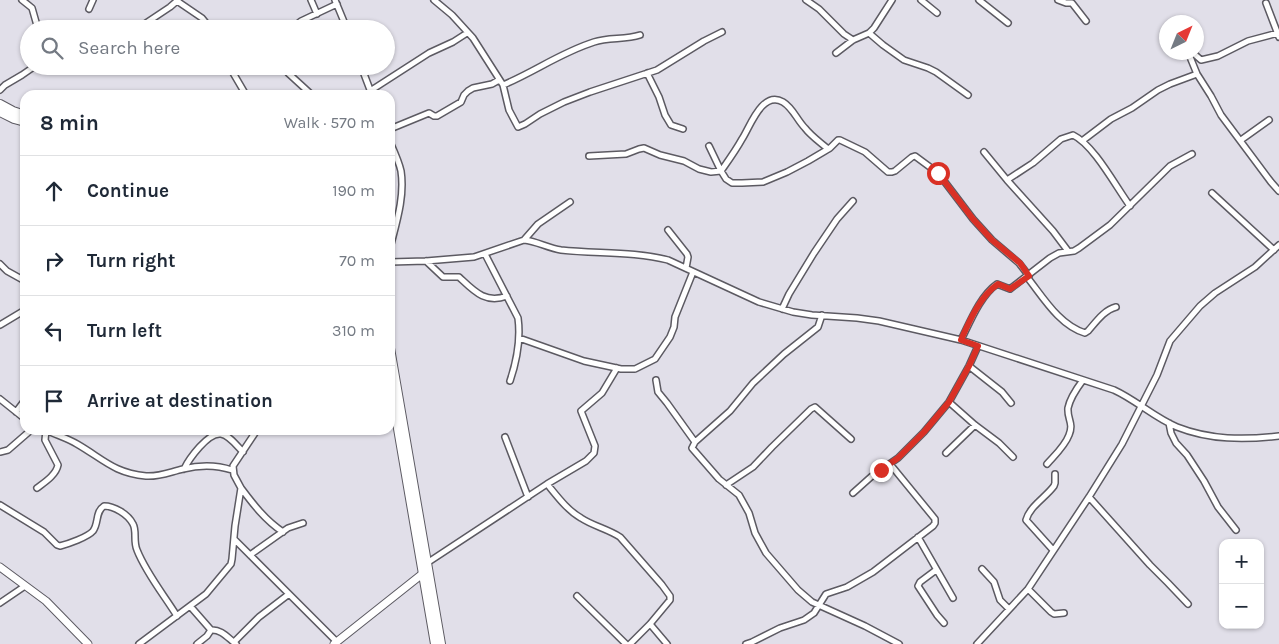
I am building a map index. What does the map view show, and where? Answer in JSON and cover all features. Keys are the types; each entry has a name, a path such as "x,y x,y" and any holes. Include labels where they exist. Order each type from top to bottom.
{"main road":[{"path":"0,104 20,113"},
{"path":"0,112 20,121"},
{"path":"395,387 426,569 436,644"},
{"path":"395,410 413,510 442,644"}],"street":[{"path":"22,0 32,8 35,20"},
{"path":"89,9 93,0"},
{"path":"311,0 316,14"},
{"path":"434,0 452,15 473,38 503,85 509,110 518,127 564,102 657,70 722,32"},
{"path":"806,0 819,9 844,34 853,40"},
{"path":"836,53 853,40 869,33 892,0"},
{"path":"922,0 937,13"},
{"path":"979,0 1008,23"},
{"path":"1058,0 1072,3 1086,21"},
{"path":"150,20 177,1 204,20"},
{"path":"303,20 336,2 343,20"},
{"path":"1204,59 1218,56 1248,41 1278,35 1266,3"},
{"path":"375,90 429,53 467,33"},
{"path":"869,33 883,46 904,60 936,72 968,96"},
{"path":"503,85 579,47 597,41 640,35"},
{"path":"1193,60 1197,74 1221,115 1279,191"},
{"path":"647,73 671,125 683,130"},
{"path":"1082,141 1110,119 1132,108 1158,90 1197,74"},
{"path":"0,90 5,84 22,75"},
{"path":"234,75 243,90"},
{"path":"291,75 307,90"},
{"path":"364,75 370,90"},
{"path":"395,127 429,113 437,116 461,102 464,95 472,88 492,84 499,80"},
{"path":"721,171 749,129 756,111 770,100 784,102 804,128 828,149"},
{"path":"1241,140 1269,120"},
{"path":"1007,180 1033,163 1061,139 1073,135 1082,141 1102,164 1130,206"},
{"path":"709,146 721,171 726,179 732,183 763,182 798,166 828,149 838,140 842,140 865,152 888,172 894,171 912,156 915,156 938,173 973,219 992,240 1020,263 1054,311 1074,327 1082,332 1088,332 1107,312 1116,307"},
{"path":"589,156 626,154 638,148 644,148 660,155 684,161 699,169 711,172 721,171"},
{"path":"984,152 1068,251"},
{"path":"961,340 975,311 993,287 998,284 1010,289 1050,258 1079,248 1110,225 1170,166 1192,154"},
{"path":"395,155 401,170 402,182 395,228"},
{"path":"1212,193 1274,250"},
{"path":"524,240 538,224 570,202"},
{"path":"782,309 793,286 818,247 837,219 853,202"},
{"path":"668,230 687,254 686,268"},
{"path":"395,262 426,262 474,257 524,240 558,250 659,257 759,302 782,309 822,316 879,321 961,340 1114,390 1177,427 1226,438 1250,439 1279,436"},
{"path":"977,644 1028,589 1090,497 1122,444 1157,375 1170,341 1178,330 1200,306 1255,267 1279,245"},
{"path":"485,254 518,318 519,338 516,364 510,381"},
{"path":"426,262 443,277 458,277 478,294 492,299 507,296"},
{"path":"0,264 20,279"},
{"path":"519,338 584,361 616,368 635,369 655,359 670,337 675,317 694,272"},
{"path":"0,325 20,313"},
{"path":"822,316 818,327 784,354 753,383 730,410 695,442 692,448 726,485 738,495 749,513 755,533 770,558 802,595 812,602 899,644"},
{"path":"853,493 872,476 890,464 924,432 949,402 978,346"},
{"path":"969,366 1002,392 1011,402"},
{"path":"234,539 336,643 426,569 547,484 586,461 594,453 595,446 581,411 602,393 616,368"},
{"path":"656,380 658,392 695,442"},
{"path":"1047,464 1069,435 1072,426 1068,416 1068,408 1082,380"},
{"path":"0,399 20,415"},
{"path":"949,402 1013,457"},
{"path":"16,412 20,407"},
{"path":"726,485 753,467 815,407 851,439"},
{"path":"1169,422 1171,433 1176,442 1204,481 1218,507 1236,530"},
{"path":"946,453 975,425"},
{"path":"0,452 8,450 25,435"},
{"path":"36,488 58,468 45,440 46,435"},
{"path":"57,435 75,443 109,465 124,472 149,476 211,466 232,470"},
{"path":"184,469 202,444 215,435"},
{"path":"224,435 243,452"},
{"path":"254,435 232,470 241,488 259,511 283,532"},
{"path":"505,437 528,497"},
{"path":"746,644 753,643 780,628 804,620 814,613 826,594 847,587 873,572 933,526 935,519 890,464"},
{"path":"1053,550 1026,520 1026,517 1054,486 1055,474"},
{"path":"547,484 563,503 580,518 620,537 670,596 670,600 630,644"},
{"path":"139,644 206,594 231,564 236,510 241,488"},
{"path":"1090,497 1150,565 1188,604"},
{"path":"0,505 44,532 60,546 91,533 96,525 101,508 108,506 120,511 133,524 136,547 145,568 177,616"},
{"path":"250,555 292,526 303,523"},
{"path":"918,537 953,598"},
{"path":"0,567 46,601 88,644"},
{"path":"982,568 994,582 1000,600 1009,609"},
{"path":"936,570 920,582 918,586 944,623"},
{"path":"0,603 25,586"},
{"path":"1028,589 1054,614 1064,614"},
{"path":"190,606 211,630 220,631 235,643 259,617 289,594"},
{"path":"578,596 626,644"},
{"path":"650,624 667,644"},
{"path":"197,644 211,630"},
{"path":"147,638 152,644"}],"route":[{"path":"881,470 898,458 924,432 949,402 959,386 978,346 961,340 975,311 985,297 998,284 1010,289 1029,276 1020,263 992,240 973,219 938,173"}]}
